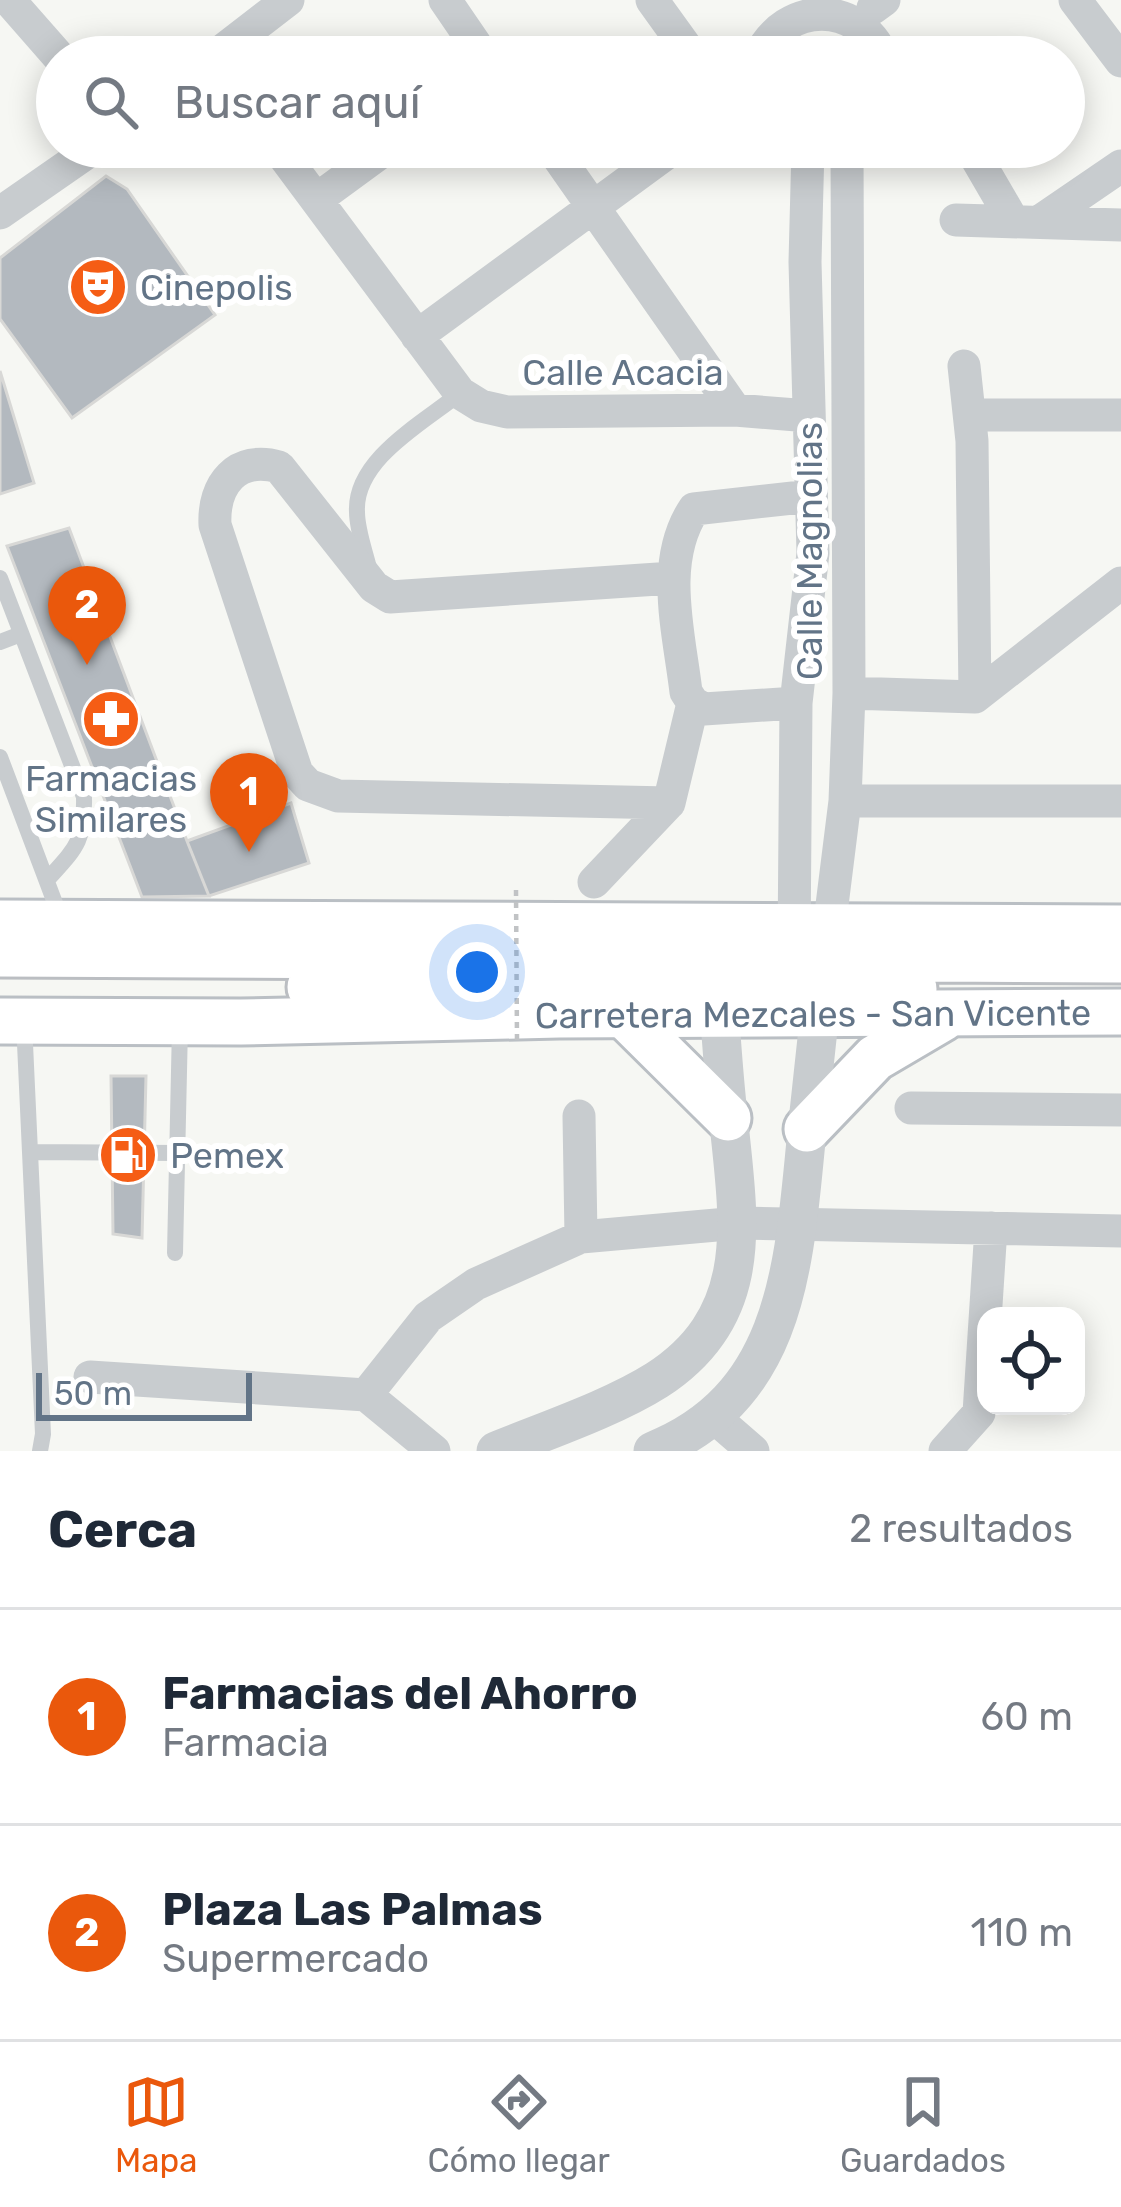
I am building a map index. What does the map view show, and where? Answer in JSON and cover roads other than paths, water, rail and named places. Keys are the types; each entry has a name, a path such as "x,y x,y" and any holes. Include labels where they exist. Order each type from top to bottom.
{"main road":[{"name":"Carretera Mezcales - San Vicente","path":"21,970 180,1022 623,1014 815,961 1121,928"},
{"name":"Carretera Mezcales - San Vicente","path":"21,970 1121,957"},
{"name":"Carretera Mezcales - San Vicente","path":"815,961 1121,990"},
{"name":"Carretera Mezcales - San Vicente","path":"815,961 952,1013 1121,1012"},
{"name":"Carretera Mezcales - San Vicente","path":"21,970 717,985"},
{"path":"807,1129 875,1058 952,1013"},
{"path":"623,1014 728,1118"}],"street":[{"path":"9,0 40,36"},
{"path":"242,36 289,0"},
{"path":"445,0 470,36"},
{"path":"652,0 678,36"},
{"path":"1075,0 1121,61"},
{"path":"768,36 787,16 812,8 872,7"},
{"path":"1026,221 1121,166"},
{"path":"0,213 65,168"},
{"path":"294,168 460,393"},
{"path":"317,199 359,168"},
{"path":"567,168 735,410"},
{"path":"417,336 647,168"},
{"name":"Calle Magnolias","path":"807,168 805,262 813,553 796,703 815,961"},
{"name":"Calle Magnolias","path":"815,961 845,801 849,693 847,168"},
{"path":"986,168 1026,221"},
{"path":"956,220 1121,225"},
{"path":"964,366 970,415 975,697"},
{"name":"Calle Acacia","path":"460,393 481,406 507,412 735,410 809,416"},
{"path":"970,415 1121,415"},
{"path":"670,803 338,796 308,785 297,773 215,525 214,505 236,471 260,462 279,467 382,592 673,578"},
{"path":"796,703 704,709 693,703 686,692 673,578 683,525 694,508 812,496"},
{"path":"813,553 849,554"},
{"path":"849,693 975,697 1121,583"},
{"path":"594,883 670,803 693,703"},
{"path":"845,801 1121,801"},
{"path":"653,1451 715,1418 761,1359 790,1280 807,1129 815,961"},
{"path":"496,1451 561,1439 656,1380 698,1345 722,1311 734,1275 739,1223 717,985"},
{"path":"911,1108 1121,1110"},
{"path":"579,1116 581,1237"},
{"path":"365,1395 428,1317 476,1284 581,1237 739,1223 1121,1231"},
{"path":"945,1451 980,1413 991,1228"},
{"path":"90,1377 365,1395 434,1451"},
{"path":"715,1418 753,1451"}],"lane":[{"path":"382,592 356,511 362,484 377,461 460,393"},
{"path":"0,578 84,797 85,828 72,853 48,879 21,970 43,1434 40,1451"},
{"path":"0,642 21,634"},
{"path":"0,757 48,879"},
{"path":"175,1253 180,1022"},
{"path":"30,1152 177,1153"}],"place":[{"name":"Cinepolis","path":"98,287"},
{"name":"Plaza Las Palmas","path":"87,665"},
{"name":"Farmacias Similares","path":"111,719"},
{"name":"Farmacias del Ahorro","path":"249,852"},
{"name":"Pemex","path":"128,1155"}]}
